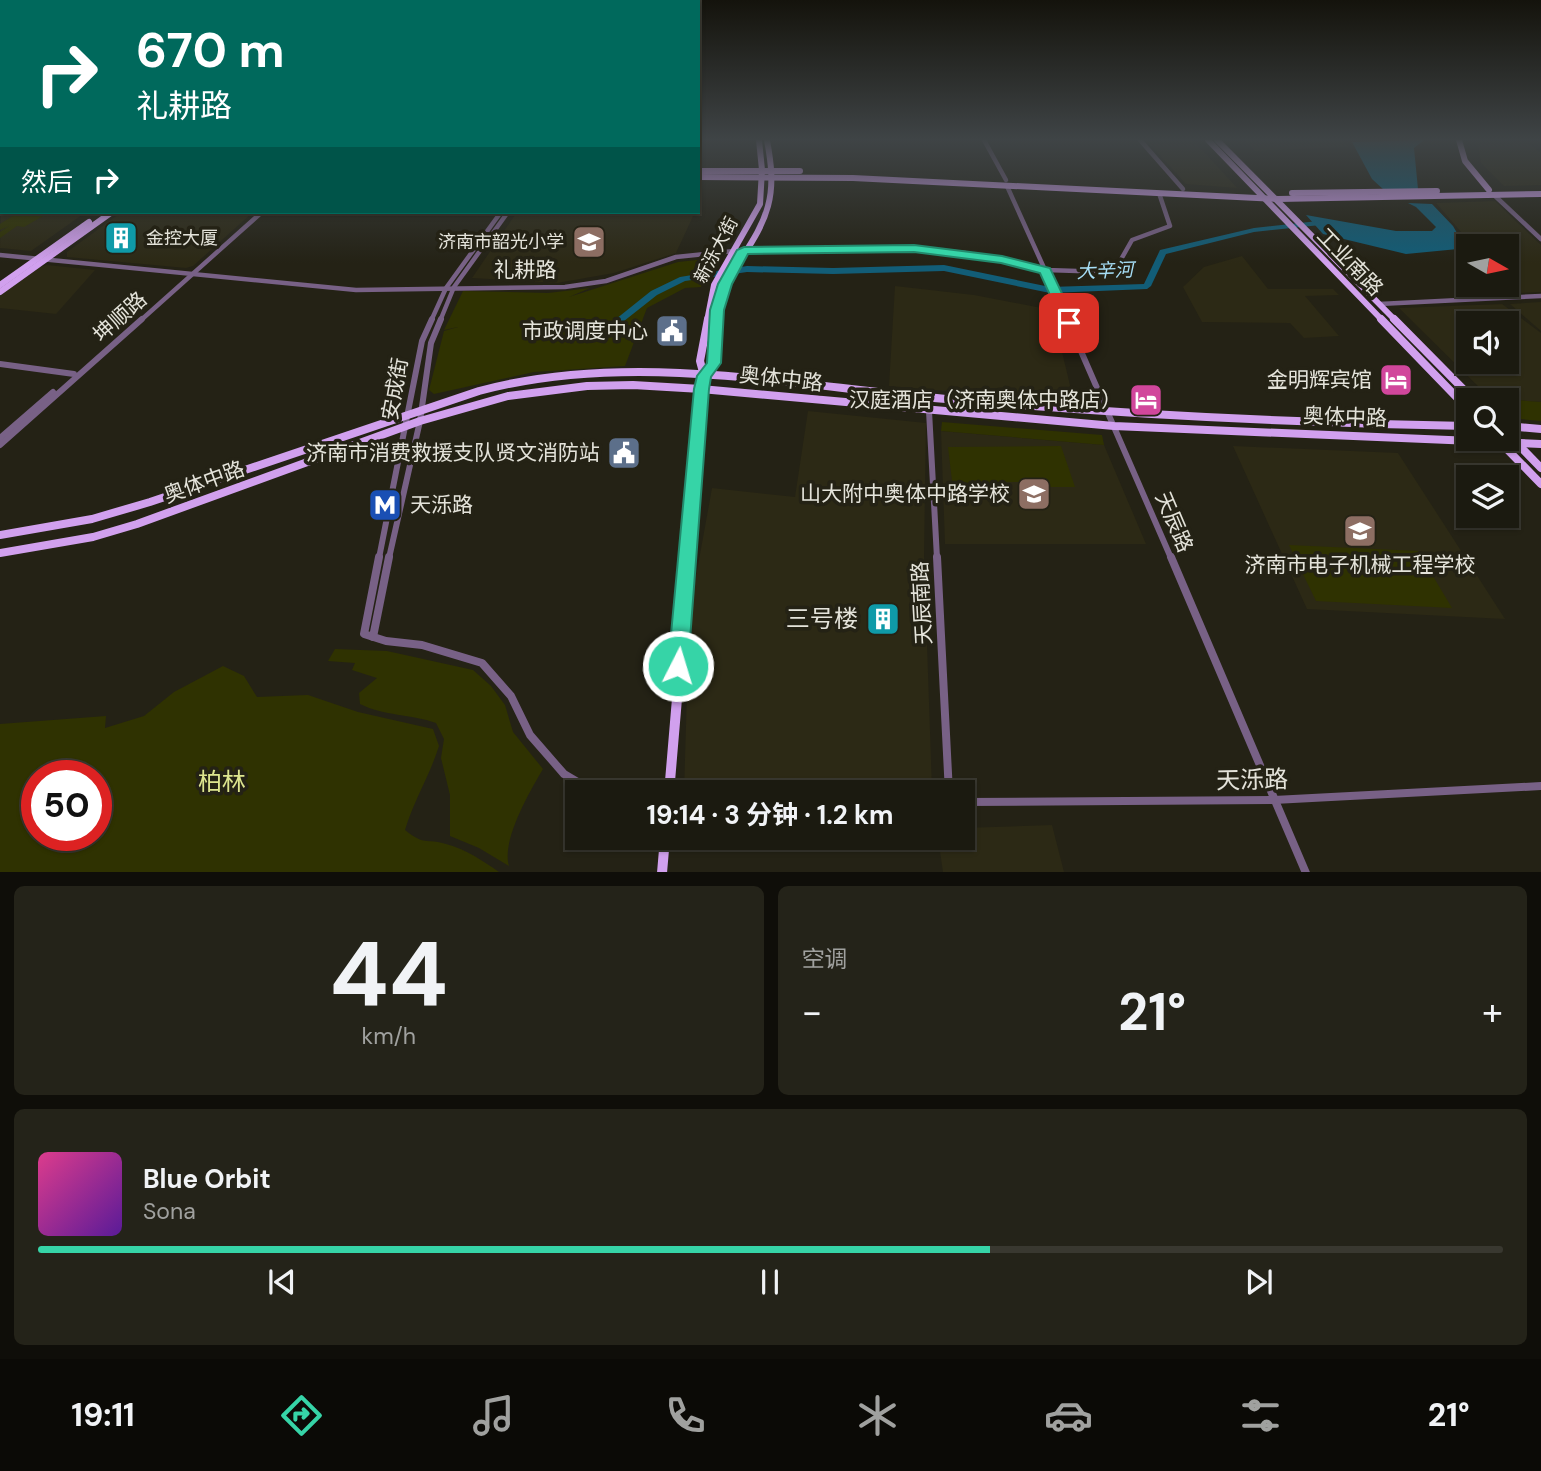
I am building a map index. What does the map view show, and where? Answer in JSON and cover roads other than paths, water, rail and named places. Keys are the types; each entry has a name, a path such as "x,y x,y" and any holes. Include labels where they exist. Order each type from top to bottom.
{"main road":[{"name":"新泺大街","path":"670,780 704,376 700,361 715,283 760,204 762,181"},
{"name":"新泺大街","path":"704,376 714,363 717,310 731,273 758,229 768,206 770,181"},
{"path":"953,181 1183,189 1275,197 1392,197 1541,192"},
{"name":"工业南路","path":"1246,181 1456,397"},
{"name":"工业南路","path":"1258,181 1462,388"},
{"path":"1482,181 1492,192"},
{"path":"1007,183 1159,193 1260,195"},
{"path":"1275,197 1386,192 1423,194"},
{"path":"0,285 100,214"},
{"path":"0,292 109,214"},
{"name":"奥体中路","path":"0,536 92,519 445,400 536,378 596,374 704,376 943,399 1108,410 1363,424 1456,426"},
{"name":"奥体中路","path":"0,553 93,537 137,524 420,421 508,396 547,389 634,385 1114,426 1456,438"},
{"path":"1519,427 1541,429"},
{"name":"奥体中路","path":"1519,442 1541,444"},
{"path":"1519,445 1541,468"},
{"path":"1510,451 1541,484"},
{"path":"662,872 664,850"}],"street":[{"path":"1176,181 1183,189"},
{"name":"天辰路","path":"1007,183 1108,410 1306,872"},
{"path":"1492,192 1541,239"},
{"name":"礼耕路","path":"0,255 356,290 454,287 544,289 595,284 676,257 744,250 920,249 965,253 1046,270 1109,272 1118,267 1129,242 1170,226 1159,193"},
{"name":"坤顺路","path":"0,445 254,214"},
{"name":"坤顺路","path":"0,439 260,214"},
{"name":"安成街","path":"369,636 422,341 446,288 500,214"},
{"name":"安成街","path":"421,409 431,343 454,287 507,214"},
{"path":"1379,304 1541,296"},
{"path":"0,364 74,374"},
{"path":"420,421 421,409"},
{"name":"天辰南路","path":"929,411 948,780"},
{"name":"安成街","path":"369,636 420,421"},
{"path":"369,636 422,645 482,663 511,696 530,735 555,765 574,780"},
{"name":"天泺路","path":"975,802 1274,800 1541,786"}],"water":[{"path":"1374,181 1417,181 1418,189 1384,190"},
{"path":"1408,203 1432,204 1453,226 1458,234 1456,249 1406,254 1323,234 1306,215 1396,231 1432,231 1436,227 1416,207"}],"waterway":[{"name":"大辛河","path":"616,323 654,293 683,279 747,269 833,271 944,268 1050,290 1147,286 1163,252 1254,230 1327,222"}],"place":[{"name":"金控大厦","path":"121,238"},
{"name":"济南市韶光小学","path":"589,242"},
{"name":"市政调度中心","path":"672,331"},
{"name":"金明辉宾馆","path":"1396,380"},
{"name":"汉庭酒店（济南奥体中路店）","path":"1146,400"},
{"name":"济南市消费救援支队贤文消防站","path":"624,453"},
{"name":"山大附中奥体中路学校","path":"1034,494"},
{"name":"天泺路","path":"385,505"},
{"name":"济南市电子机械工程学校","path":"1360,531"},
{"name":"三号楼","path":"883,619"}],"park label":[{"name":"柏林","path":"222,782"}]}
